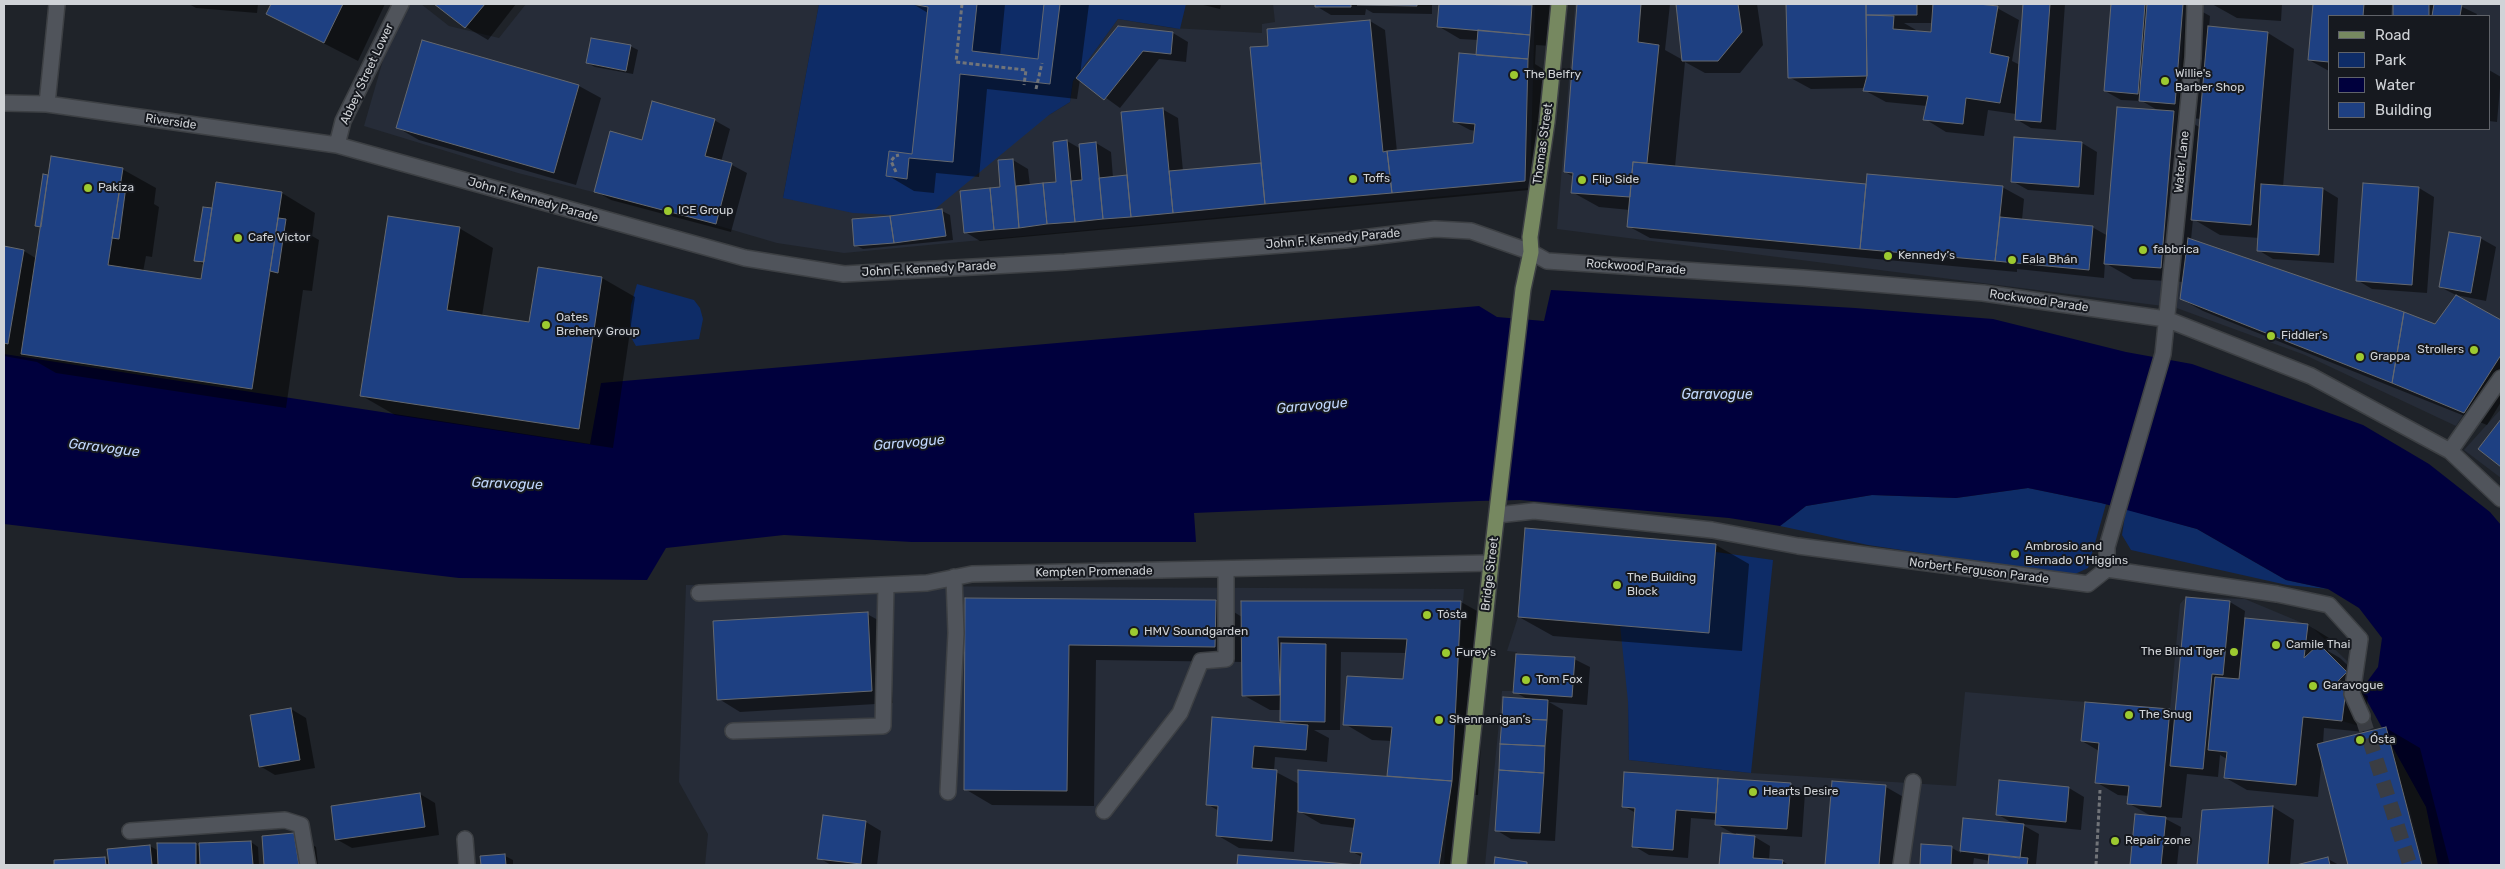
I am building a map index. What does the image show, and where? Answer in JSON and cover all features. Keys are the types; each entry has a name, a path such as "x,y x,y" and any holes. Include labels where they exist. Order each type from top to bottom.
{"main road":[{"name":"Thomas Street","path":"1524,284 1531,252 1530,237 1547,122 1559,4"},
{"name":"Bridge Street","path":"1459,865 1490,563 1498,511 1524,284"}],"street":[{"path":"47,104 57,4"},
{"name":"Abbey Street Lower","path":"337,145 343,121 401,4"},
{"name":"Water Lane","path":"2107,569 2107,546 2163,354 2193,58 2195,4"},
{"name":"Riverside","path":"4,103 47,104 337,145"},
{"name":"John F. Kennedy Parade","path":"337,145 745,258 844,274 1065,262 1345,240 1435,228 1471,231 1531,252"},
{"name":"Rockwood Parade","path":"1531,252 1547,261 1803,278 1983,293 2166,319 2311,376 2450,451 2501,499"},
{"path":"2450,451 2501,378"},
{"name":"Norbert Ferguson Parade","path":"1498,511 1534,511 1712,530 1798,546 2088,584 2107,569"},
{"name":"Kempten Promenade","path":"699,593 886,585 927,582 972,574 1490,563"},
{"path":"1104,812 1180,713 1201,661 1226,659 1226,569"},
{"path":"2107,569 2277,594 2329,605 2360,638 2352,694 2362,716"},
{"path":"948,792 956,633 954,578"},
{"path":"732,731 883,726 886,585"},
{"path":"1901,865 1913,782"},
{"path":"130,831 285,820 301,825 308,865"},
{"path":"465,839 467,865"}],"path":[{"path":"962,4 956,62 1026,70 1024,85"},
{"path":"1036,88 1042,63"},
{"path":"896,172 891,161 895,156 899,155"},
{"path":"2096,865 2100,790"}],"shaded area":[{"path":"406,4 421,4 449,26 499,38 526,4 819,4 783,198 1049,115 1070,102 1073,81 1118,19 1172,28 1262,33 1262,24 1275,22 1273,4 1535,4 1530,188 844,253 777,243 668,211 518,173 364,126 383,60"},
{"path":"1575,4 2186,4 2163,306 1557,229"},
{"path":"2197,4 2501,4 2501,355 2456,426 2305,355 2174,307"},
{"path":"2501,409 2501,478 2464,450"},
{"path":"1525,528 1716,544 1709,633 1628,701 1629,760 1751,773 1956,786 1965,692 2170,709 2180,604 2186,597 2245,599 2312,627 2347,661 2342,721 2380,732 2410,811 2424,865 1485,865 1502,691 1514,691 1517,652 1507,651 1518,617"},
{"path":"686,585 1464,589 1444,865 705,865 708,834 679,782"}],"green space":[{"path":"819,4 1186,4 1180,29 1118,19 1073,81 1070,102 1049,115 934,210 895,215 853,213 783,198"},
{"path":"637,284 694,300 700,308 703,319 699,339 636,346 632,339 630,322 631,305"},
{"path":"2028,488 2106,504 2088,568 2075,574 1982,562 1868,545 1780,526 1806,506 1872,495 1956,498"},
{"path":"2126,509 2197,529 2286,580 2328,589 2287,585 2131,550 2122,535"},
{"path":"1716,552 1773,560 1751,773 1629,760 1628,701 1620,625 1709,633"}],"water":[{"path":"1551,290 1855,308 1993,319 2126,352 2192,364 2363,425 2429,464 2490,512 2501,525 2501,865 2438,865 2426,807 2361,690 2378,667 2382,638 2359,608 2328,589 2286,580 2197,529 2101,503 2028,488 1956,498 1872,495 1806,506 1780,526 1729,518 1520,500 1194,513 1196,542 912,542 784,535 666,548 647,580 459,578 4,524 4,354 590,444 601,383 1479,306 1497,317 1544,321"}],"building":[{"path":"271,4 343,4 324,43 266,14"},
{"path":"434,4 485,4 465,28"},
{"path":"912,4 977,4 972,51 1038,59 1044,4 1060,4 1050,84 960,74 953,162 909,158 907,179 886,176 889,151 912,154 928,7"},
{"path":"1315,4 1351,4 1351,7 1315,7"},
{"path":"1417,4 1417,6 1357,5"},
{"path":"1439,4 1532,5 1530,35 1437,27"},
{"path":"1577,4 1641,4 1638,42 1659,45 1647,163 1633,162 1630,197 1571,193 1573,173 1564,172"},
{"path":"1676,4 1738,4 1742,32 1718,61 1682,61"},
{"path":"1786,4 1866,4 1867,76 1788,78"},
{"path":"1866,4 1917,4 1917,15 1866,15"},
{"path":"1933,4 1998,6 1990,53 2009,57 2000,103 1966,98 1963,124 1923,120 1928,96 1863,91 1867,76 1866,15 1894,16 1893,29 1931,32"},
{"path":"2023,4 2050,4 2041,122 2015,120"},
{"path":"2111,4 2145,4 2138,94 2104,91"},
{"path":"2147,4 2183,4 2175,104 2139,101"},
{"path":"2313,4 2364,4 2363,15 2328,15 2328,62 2308,60"},
{"path":"2393,4 2429,4 2429,15 2393,15"},
{"path":"2434,4 2462,4 2460,15 2432,15"},
{"path":"1370,20 1383,152 1387,151 1392,193 1265,204 1250,47 1268,46 1267,29"},
{"path":"1118,26 1173,32 1171,54 1143,51 1104,100 1076,78"},
{"path":"2208,26 2268,32 2251,225 2191,220"},
{"path":"1478,30 1530,35 1528,59 1476,55"},
{"path":"591,38 631,45 626,71 586,63"},
{"path":"422,40 579,85 554,173 396,128"},
{"path":"1459,53 1528,59 1525,181 1392,193 1387,151 1473,143 1475,124 1453,122"},
{"path":"652,101 715,119 705,156 732,163 716,224 594,192 610,131 642,140"},
{"path":"2117,107 2174,111 2161,268 2104,264"},
{"path":"1163,108 1173,213 1131,217 1121,112"},
{"path":"2014,137 2082,142 2079,187 2011,182"},
{"path":"1067,140 1075,222 1047,224 1043,183 1056,182 1053,142"},
{"path":"1096,142 1103,219 1075,222 1071,181 1082,180 1079,144"},
{"path":"51,156 123,168 108,265 201,279 216,182 282,192 252,389 21,354"},
{"path":"1013,159 1019,228 994,230 990,188 1000,187 998,160"},
{"path":"1633,162 1866,184 1860,249 1627,227"},
{"path":"1261,163 1265,204 1173,213 1169,171"},
{"path":"43,174 48,175 41,227 35,226"},
{"path":"1867,174 2003,186 1995,261 1860,249"},
{"path":"1127,175 1131,217 1103,219 1099,178"},
{"path":"1043,183 1047,224 1019,228 1016,186"},
{"path":"2363,183 2419,187 2412,285 2356,281"},
{"path":"2261,184 2323,188 2319,255 2257,251"},
{"path":"120,186 126,186 119,239 112,238"},
{"path":"990,188 994,230 964,233 960,191"},
{"path":"203,207 212,208 204,262 194,261"},
{"path":"942,209 946,236 894,243 890,216"},
{"path":"388,216 460,227 447,310 529,322 538,267 602,277 579,429 360,396"},
{"path":"890,216 894,243 854,246 852,219"},
{"path":"2000,217 2093,226 2089,270 1995,261"},
{"path":"278,218 286,219 278,273 270,271"},
{"path":"2449,232 2481,237 2471,293 2439,287"},
{"path":"2188,238 2404,312 2392,383 2180,299"},
{"path":"4,246 24,250 8,344 4,343"},
{"path":"2456,295 2501,320 2501,355 2464,413 2392,383 2404,312 2435,324"},
{"path":"2501,419 2501,467 2478,449"},
{"name":"The Building Block","path":"1525,528 1716,544 1709,633 1518,617"},
{"path":"2186,597 2230,601 2223,675 2212,674 2203,769 2170,766"},
{"path":"965,598 1216,600 1215,647 1069,645 1067,791 964,790"},
{"path":"1241,601 1461,601 1452,781 1387,776 1392,727 1343,725 1347,676 1403,679 1407,639 1278,637 1280,695 1242,696"},
{"path":"868,612 872,691 717,700 713,621"},
{"path":"2245,618 2308,624 2304,658 2319,644 2347,672 2338,681 2347,682 2342,721 2303,717 2296,785 2224,778 2227,752 2208,750 2215,677 2239,679"},
{"path":"1281,643 1326,644 1325,722 1280,721"},
{"path":"1516,654 1575,657 1572,697 1513,693"},
{"path":"1503,697 1548,700 1547,720 1502,718"},
{"path":"2085,702 2170,709 2161,807 2127,804 2129,786 2095,783 2099,743 2081,741"},
{"path":"291,708 300,760 259,767 250,715"},
{"path":"1212,717 1308,725 1306,750 1254,746 1252,768 1277,770 1272,841 1216,836 1218,806 1206,805"},
{"path":"1502,718 1547,720 1545,746 1500,744"},
{"path":"2386,727 2422,865 2348,865 2317,744"},
{"path":"1500,744 1545,746 1544,773 1499,770"},
{"path":"1298,770 1452,781 1439,865 1360,865 1362,853 1350,852 1355,819 1298,812"},
{"path":"1499,770 1544,773 1540,833 1495,831"},
{"path":"1624,772 1718,778 1716,813 1676,810 1673,850 1632,847 1635,808 1622,807"},
{"path":"1718,778 1791,783 1787,829 1715,825"},
{"path":"1999,780 2069,787 2066,822 1996,815"},
{"path":"1832,781 1886,785 1879,865 1825,865"},
{"path":"420,793 425,827 335,840 331,806"},
{"path":"2273,806 2268,865 2197,865 2202,810"},
{"path":"2135,814 2166,817 2161,865 2130,865"},
{"path":"823,815 866,821 861,864 817,859"},
{"path":"1963,818 2024,824 2020,858 1960,851"},
{"path":"294,833 299,865 264,865 262,836"},
{"path":"1722,833 1755,836 1753,858 1783,860 1782,865 1719,865"},
{"path":"251,841 253,865 200,865 199,843"},
{"path":"157,843 196,843 196,865 158,865"},
{"path":"1921,844 1952,846 1951,865 1920,865"},
{"path":"150,845 152,865 109,865 107,849"},
{"path":"505,854 506,865 481,865 480,856"},
{"path":"1989,854 2028,858 2027,865 1988,865"},
{"path":"1238,855 1359,865 1237,865"},
{"path":"105,857 106,865 54,865 54,860"},
{"path":"1495,857 1527,862 1527,865 1494,865"},
{"path":"2328,857 2330,865 2296,865"}],"tunnel":[{"path":"2362,716 2410,865"}],"place":[{"name":"The Belfry","path":"1514,75"},
{"name":"Willie's Barber Shop","path":"2165,81"},
{"name":"Toffs","path":"1353,179"},
{"name":"Flip Side","path":"1582,180"},
{"name":"Pakiza","path":"88,188"},
{"name":"ICE Group","path":"668,211"},
{"name":"Cafe Victor","path":"238,238"},
{"name":"fabbrica","path":"2143,250"},
{"name":"Kennedy’s","path":"1888,256"},
{"name":"Eala Bhán","path":"2012,260"},
{"name":"Oates Breheny Group","path":"546,325"},
{"name":"Fiddler’s","path":"2271,336"},
{"name":"Strollers","path":"2474,350"},
{"name":"Grappa","path":"2360,357"},
{"name":"Ambrosio and Bernado O'Higgins","path":"2015,554"},
{"name":"The Building Block","path":"1617,585"},
{"name":"Tósta","path":"1427,615"},
{"name":"HMV Soundgarden","path":"1134,632"},
{"name":"Camile Thai","path":"2276,645"},
{"name":"The Blind Tiger","path":"2234,652"},
{"name":"Furey’s","path":"1446,653"},
{"name":"Tom Fox","path":"1526,680"},
{"name":"Garavogue","path":"2313,686"},
{"name":"The Snug","path":"2129,715"},
{"name":"Shennanigan’s","path":"1439,720"},
{"name":"Ósta","path":"2360,740"},
{"name":"Hearts Desire","path":"1753,792"},
{"name":"Repair zone","path":"2115,841"}]}
